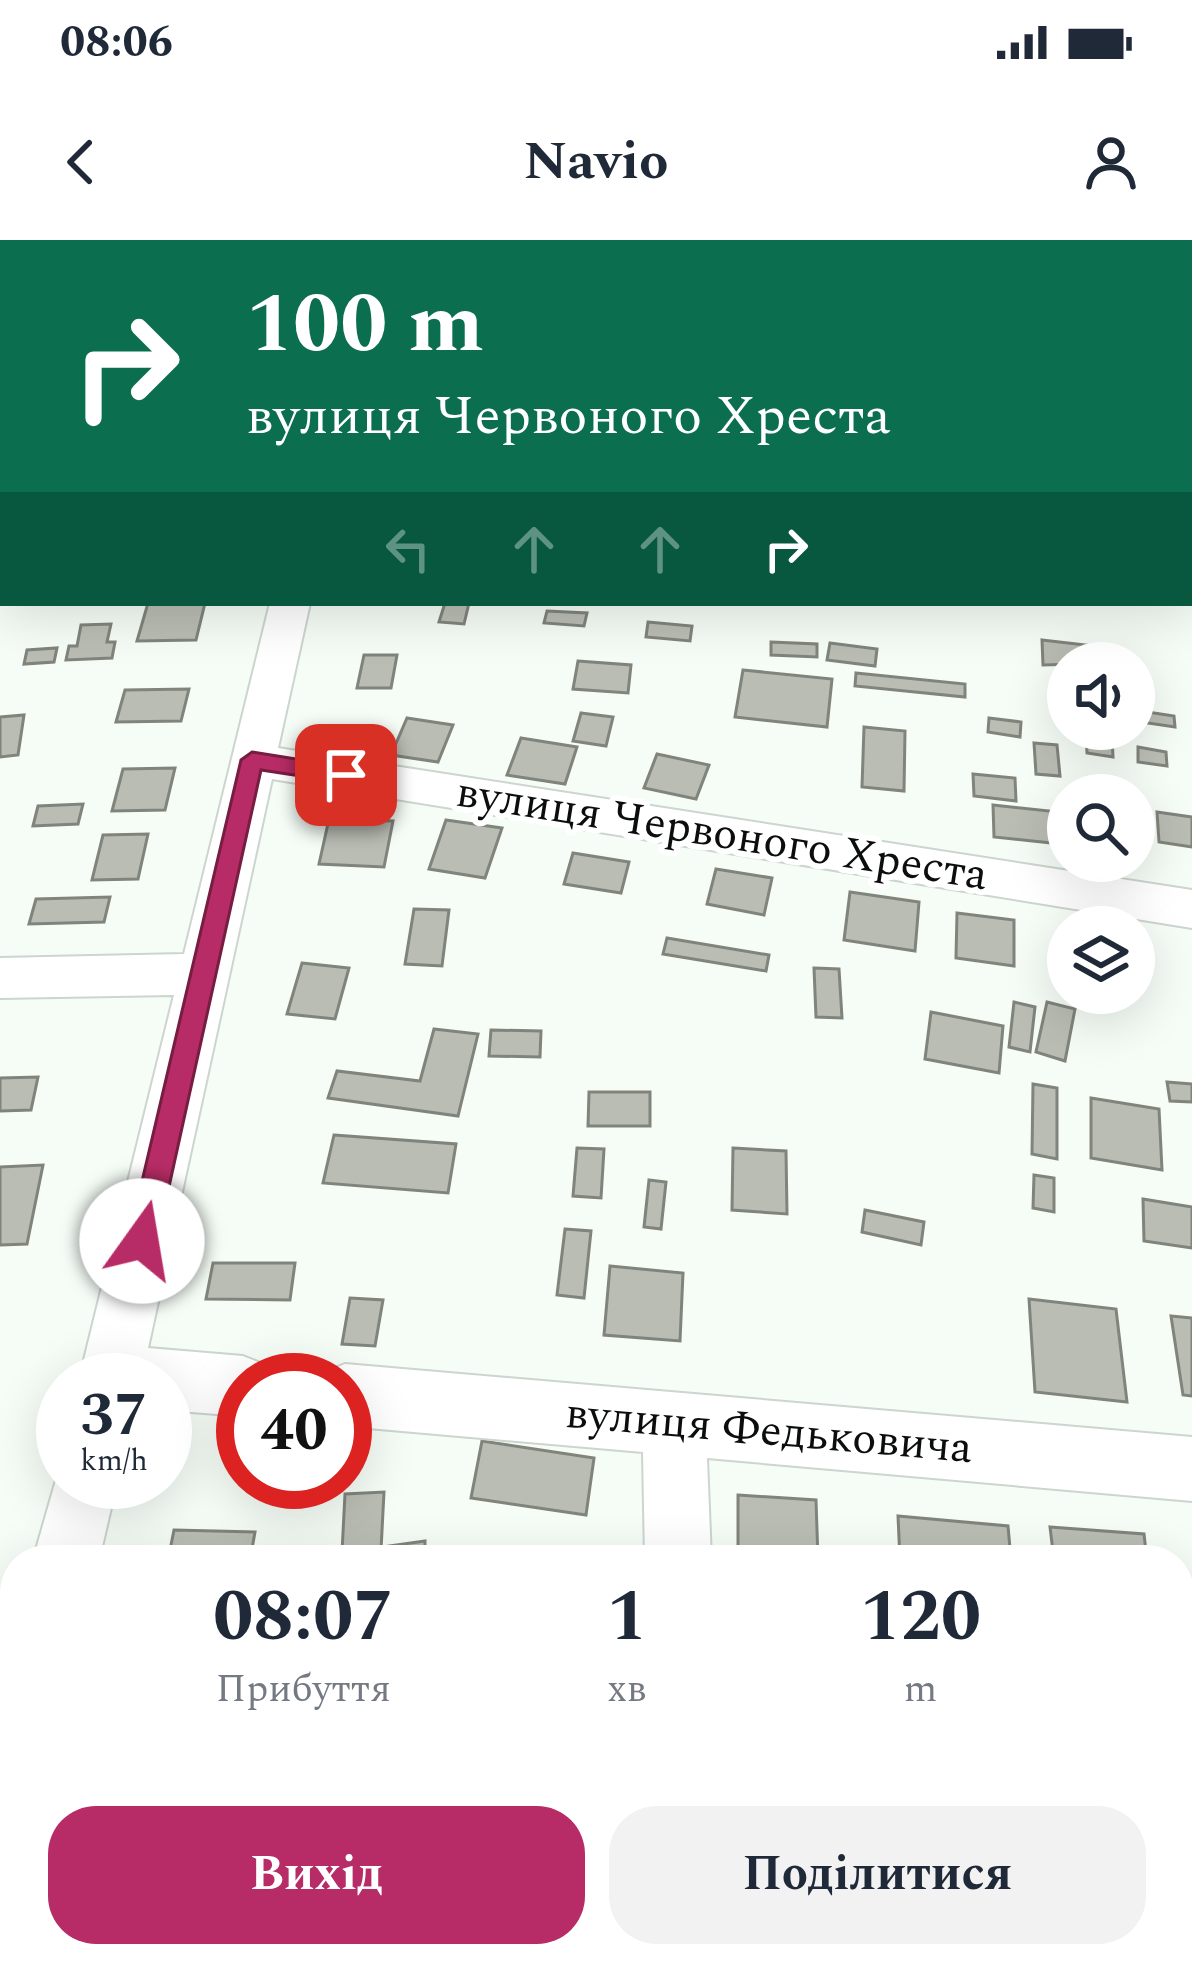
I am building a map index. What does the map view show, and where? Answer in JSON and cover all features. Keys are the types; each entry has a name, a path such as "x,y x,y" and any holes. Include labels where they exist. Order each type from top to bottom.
{"street":[{"path":"117,1353 289,606"},
{"name":"вулиця Червоного Хреста","path":"252,760 1192,909"},
{"path":"0,978 204,974"},
{"name":"вулиця Федьковича","path":"372,1397 1192,1469"},
{"path":"674,1422 678,1545"},
{"path":"70,1545 78,1509"}],"building":[{"path":"147,606 204,606 196,640 137,641"},
{"path":"444,606 468,606 464,624 439,622"},
{"path":"547,611 587,613 584,626 544,623"},
{"path":"648,622 692,626 690,641 646,637"},
{"path":"111,624 107,642 115,642 112,658 66,660 69,646 77,646 81,625"},
{"path":"1042,640 1060,642 1047,642 1047,665 1043,665"},
{"path":"771,642 817,644 817,657 771,655"},
{"path":"830,643 877,649 875,666 827,660"},
{"path":"57,648 54,662 24,664 27,650"},
{"path":"364,655 397,655 391,688 357,688"},
{"path":"578,661 631,665 628,693 573,689"},
{"path":"743,670 832,679 827,727 735,717"},
{"path":"856,673 965,684 965,697 855,686"},
{"path":"189,689 181,721 116,722 125,690"},
{"path":"581,713 613,717 606,746 573,741"},
{"path":"1155,713 1174,716 1175,727 1155,724"},
{"path":"24,715 18,755 0,757 0,717"},
{"path":"407,718 453,725 438,762 391,755"},
{"path":"989,718 1021,722 1020,737 988,732"},
{"path":"864,727 905,731 904,791 862,787"},
{"path":"521,738 577,747 565,784 507,775"},
{"path":"1034,743 1057,750 1060,774 1036,774"},
{"path":"1113,750 1113,757 1087,753"},
{"path":"1138,750 1166,752 1167,766 1138,762"},
{"path":"657,754 709,765 696,799 644,788"},
{"path":"175,768 165,810 112,811 123,769"},
{"path":"973,774 1015,778 1016,801 974,796"},
{"path":"83,804 78,824 33,826 38,806"},
{"path":"993,805 1047,811 1047,843 994,837"},
{"path":"1157,812 1192,817 1192,847 1159,842"},
{"path":"329,819 393,821 384,867 319,864"},
{"path":"446,820 502,828 485,878 429,869"},
{"path":"148,834 138,879 92,880 103,835"},
{"path":"573,853 629,862 621,893 564,884"},
{"path":"716,869 772,878 764,915 707,904"},
{"path":"850,892 919,902 915,951 844,940"},
{"path":"110,897 104,922 29,924 36,899"},
{"path":"414,909 449,910 442,966 405,964"},
{"path":"957,913 1014,920 1014,966 956,958"},
{"path":"667,938 769,955 766,971 663,954"},
{"path":"302,963 349,968 335,1019 287,1014"},
{"path":"814,968 839,969 842,1018 816,1017"},
{"path":"1014,1002 1035,1007 1030,1052 1009,1047"},
{"path":"1047,1002 1047,1014 1074,1014 1065,1061 1036,1052"},
{"path":"931,1012 1003,1026 999,1073 925,1059"},
{"path":"434,1029 478,1034 458,1116 328,1098 337,1071 420,1081"},
{"path":"491,1030 541,1031 540,1057 489,1056"},
{"path":"38,1077 31,1110 0,1111 0,1078"},
{"path":"1167,1082 1192,1084 1192,1102 1170,1101"},
{"path":"1033,1084 1057,1088 1057,1159 1032,1154"},
{"path":"589,1092 650,1092 650,1126 588,1126"},
{"path":"1091,1098 1159,1109 1162,1170 1091,1158"},
{"path":"334,1135 456,1144 448,1193 323,1183"},
{"path":"577,1148 604,1149 601,1198 573,1196"},
{"path":"733,1148 786,1151 787,1214 732,1210"},
{"path":"43,1165 27,1244 0,1245 0,1167"},
{"path":"1034,1175 1054,1178 1054,1212 1033,1208"},
{"path":"649,1180 666,1182 661,1229 644,1227"},
{"path":"1143,1199 1192,1207 1192,1248 1144,1241"},
{"path":"865,1210 924,1222 921,1245 862,1232"},
{"path":"565,1229 591,1231 584,1298 557,1295"},
{"path":"213,1263 295,1263 290,1300 206,1299"},
{"path":"610,1266 683,1273 680,1341 604,1335"},
{"path":"350,1298 383,1300 375,1346 342,1344"},
{"path":"1029,1299 1116,1309 1127,1402 1035,1392"},
{"path":"1171,1316 1192,1318 1192,1396 1183,1395"},
{"path":"482,1441 594,1458 586,1515 471,1498"},
{"path":"384,1492 381,1545 342,1545 344,1509 372,1509 372,1493"},
{"path":"738,1495 816,1500 818,1545 738,1545"},
{"path":"898,1516 1008,1526 1010,1545 899,1545"},
{"path":"1050,1527 1144,1534 1145,1545 1052,1545"},
{"path":"174,1530 255,1532 253,1545 171,1545"}],"route":[{"path":"142,1241 252,760 346,775"}]}
